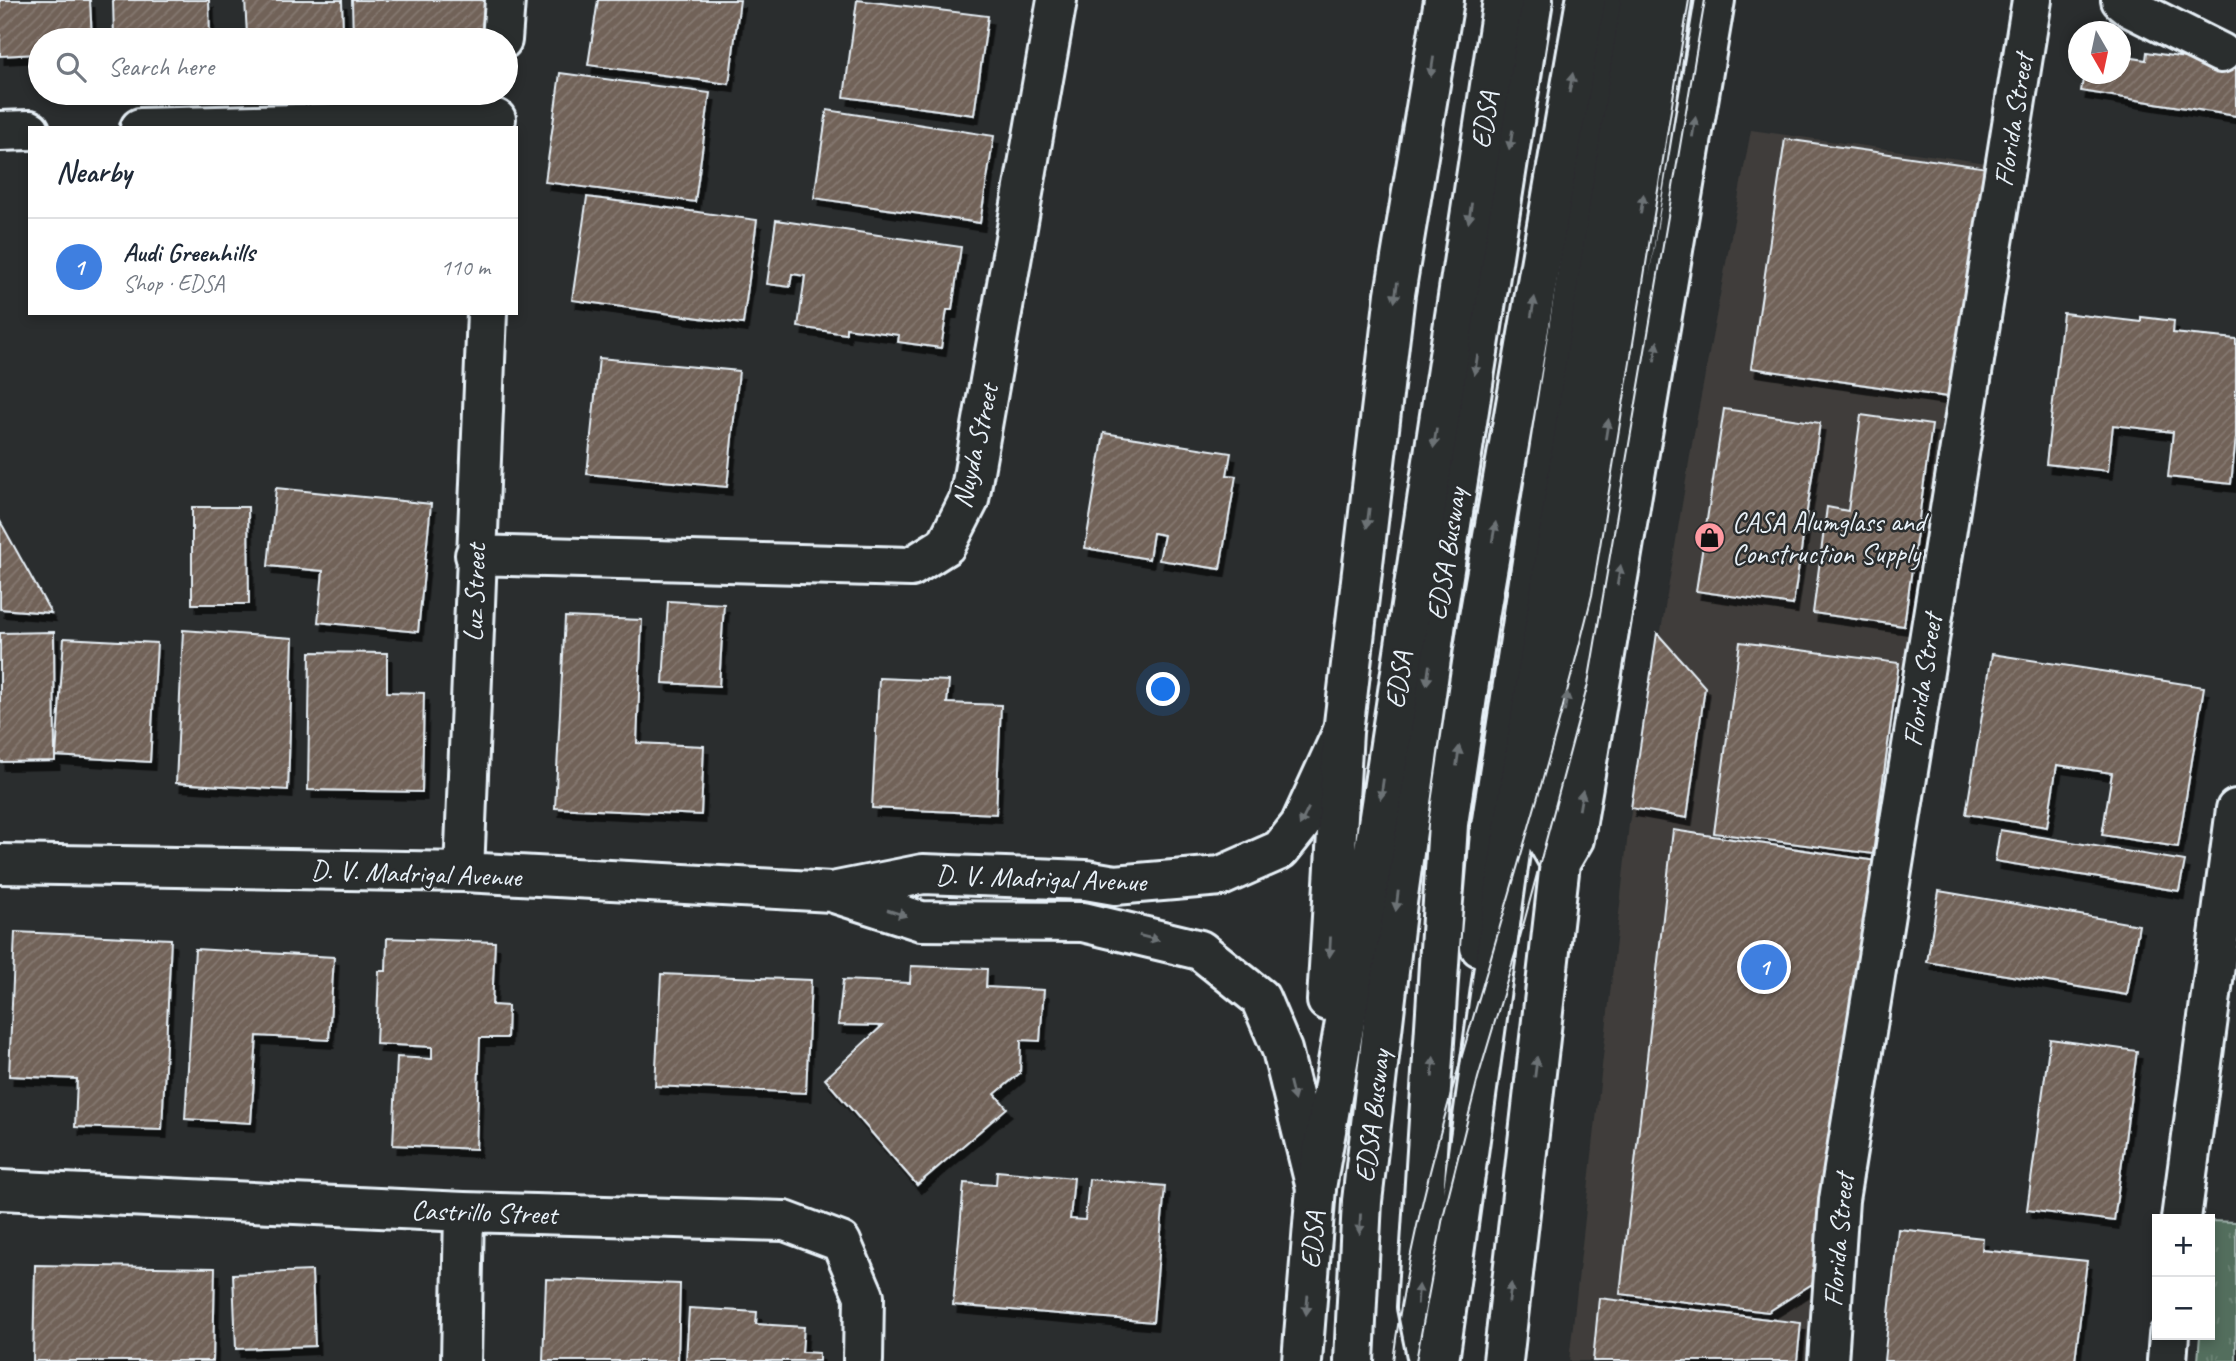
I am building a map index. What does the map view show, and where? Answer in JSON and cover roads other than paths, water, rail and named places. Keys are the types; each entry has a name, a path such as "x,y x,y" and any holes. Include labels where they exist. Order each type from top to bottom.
{"main road":[{"path":"503,28 505,0"},
{"name":"Nuyda Street","path":"475,555 911,567 946,545 969,500 1058,0"},
{"path":"1316,1188 1343,732 1395,294 1444,0"},
{"name":"EDSA","path":"1302,1361 1316,1188 1367,896 1424,604 1503,0"},
{"name":"EDSA Busway","path":"1354,1361 1362,1201 1397,903 1424,604 1532,0"},
{"path":"1428,1361 1417,1307 1448,824 1478,623 1586,0"},
{"path":"1439,1361 1501,836 1619,0"},
{"path":"1501,836 1640,0"},
{"path":"1503,1361 1560,863 1574,839 1672,0"},
{"path":"1615,492 1715,0"},
{"name":"Florida Street","path":"1828,1361 1839,1200 2032,0"},
{"path":"2121,0 2131,8 2221,53"},
{"path":"188,126 496,113"},
{"path":"0,131 28,130"},
{"name":"Luz Street","path":"464,872 486,315"},
{"name":"D. V. Madrigal Avenue","path":"0,864 464,872 832,892 923,874 1086,880 1115,885 1221,876 1280,850 1300,825 1343,732"},
{"path":"2182,1214 2236,809"},
{"name":"D. V. Madrigal Avenue","path":"832,892 921,921 1083,922 1200,950 1260,998 1282,1050 1316,1188"},
{"name":"Castrillo Street","path":"0,1190 464,1212 785,1221 841,1242 864,1296 863,1361"},
{"path":"461,1361 464,1212"},
{"path":"2166,1361 2168,1340"}],"tram line":[{"path":"1393,1361 1411,1252 1437,1145 1547,765 1592,595 1689,0"},
{"path":"1416,1361 1443,1217 1478,1078 1519,941 1588,684 1705,0"}],"place":[{"name":"CASA Alumglass and Construction Supply","path":"1709,537"},
{"name":"Audi Greenhills","path":"1764,967"}]}
